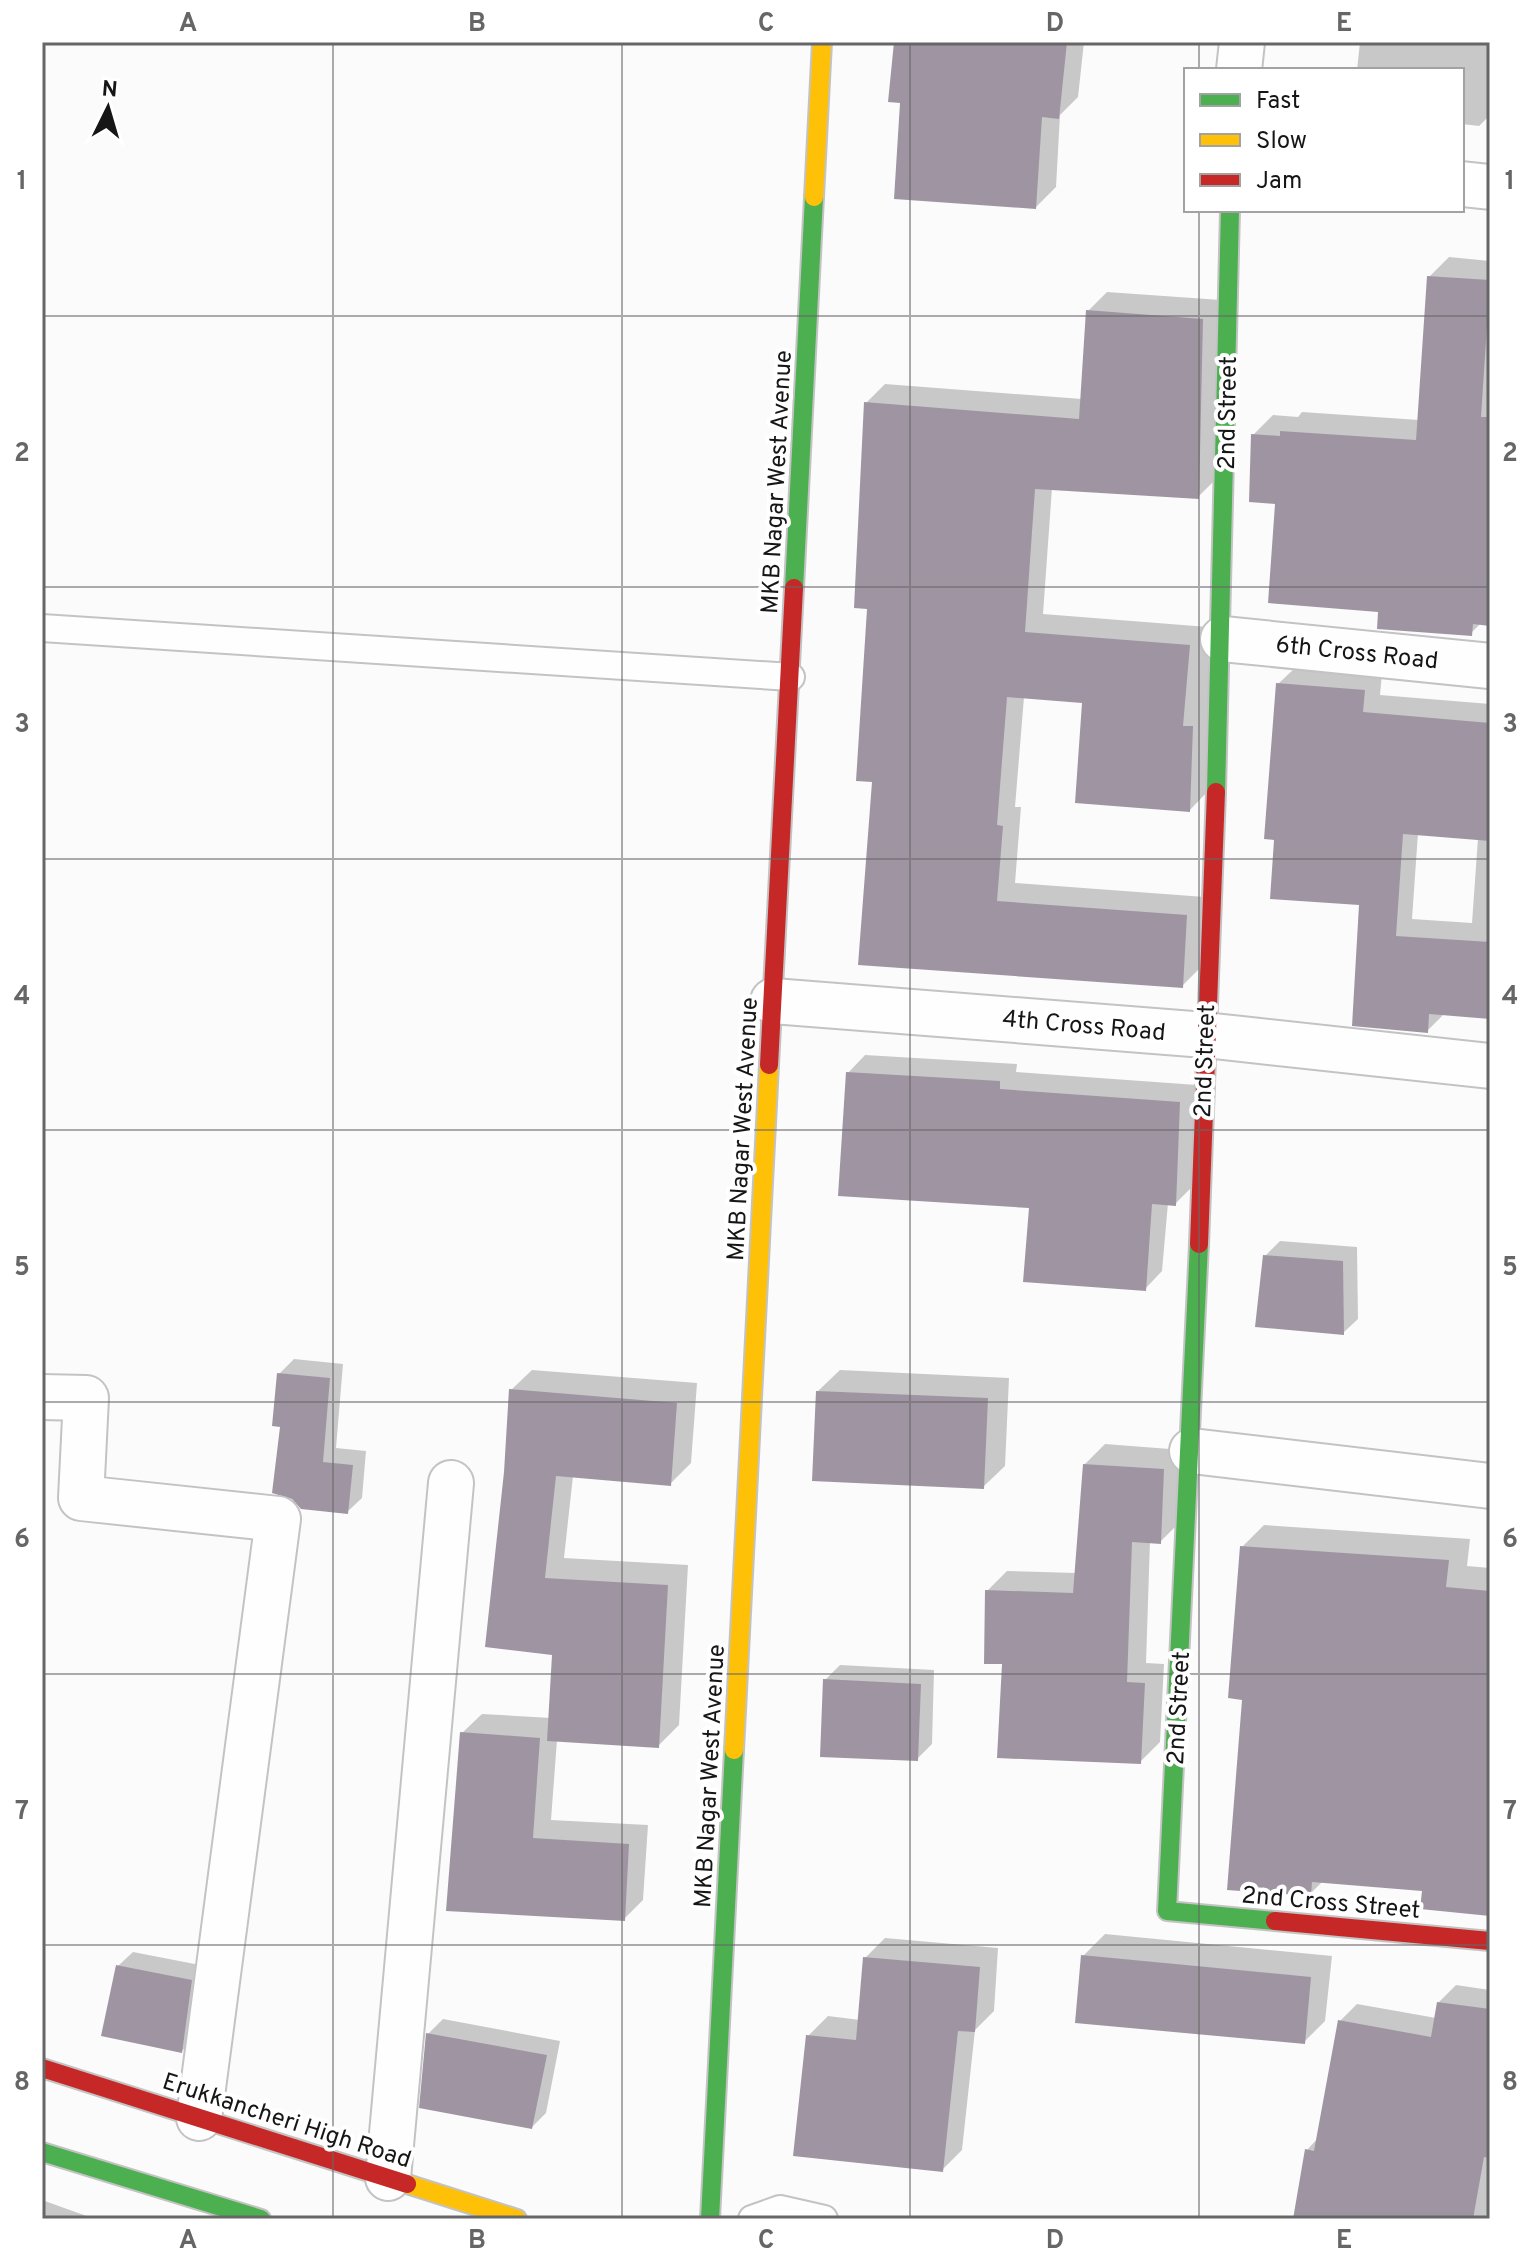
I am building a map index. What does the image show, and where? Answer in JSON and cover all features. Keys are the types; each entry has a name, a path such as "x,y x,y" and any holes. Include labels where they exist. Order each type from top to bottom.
{"main road":[{"name":"MKB Nagar West Avenue","path":"710,2219 822,42"},
{"name":"2nd Street","path":"1167,1911 1192,1451 1205,1035 1223,639 1230,212"},
{"name":"2nd Cross Street","path":"1167,1911 1490,1941"},
{"name":"Erukkancheri High Road","path":"42,2068 517,2219"},
{"path":"42,2152 261,2219"}],"street":[{"path":"1239,68 1242,42"},
{"path":"1464,184 1490,187"},
{"name":"6th Cross Road","path":"1223,639 1490,666"},
{"name":"4th Cross Road","path":"773,1001 1205,1035 1490,1066"},
{"path":"42,1397 86,1398 81,1498 278,1519 199,2118"},
{"path":"1192,1451 1490,1486"},
{"path":"388,2178 451,1483"}],"lane":[{"path":"42,628 791,677"},
{"path":"752,2219 780,2209 824,2219"}],"building":[{"path":"894,42 1067,42 1059,119 1042,117 1036,209 894,199 900,103 888,102"},
{"path":"1427,276 1490,280 1481,417 1490,417 1490,626 1473,624 1472,636 1377,629 1378,612 1268,603 1275,504 1249,502 1251,434 1280,436 1280,431 1416,440"},
{"path":"1086,310 1203,319 1199,499 1035,489 1025,632 1190,645 1183,726 1193,726 1190,812 1075,803 1082,703 1007,697 997,825 1003,826 997,901 1187,915 1183,988 858,965 872,782 856,781 867,609 854,608 864,402 1079,419"},
{"path":"1276,683 1365,690 1363,712 1490,723 1490,841 1403,834 1396,936 1490,942 1490,1019 1429,1014 1428,1033 1352,1026 1359,905 1270,899 1274,840 1264,839"},
{"path":"846,1072 1000,1081 1000,1089 1180,1102 1176,1206 1152,1204 1146,1291 1023,1282 1029,1208 838,1196"},
{"path":"1263,1255 1343,1261 1344,1335 1255,1327"},
{"path":"277,1373 330,1378 323,1462 353,1465 348,1514 301,1509 292,1499 272,1493 280,1427 272,1426"},
{"path":"509,1389 677,1403 671,1486 556,1476 545,1578 668,1585 659,1748 547,1741 552,1655 485,1647 504,1472"},
{"path":"816,1391 988,1398 984,1489 812,1481"},
{"path":"1083,1464 1164,1469 1161,1544 1132,1542 1127,1682 1145,1683 1141,1764 997,1758 1002,1664 984,1664 985,1590 1073,1593"},
{"path":"1240,1546 1449,1560 1446,1587 1490,1591 1490,1916 1420,1909 1422,1891 1312,1882 1311,1896 1227,1890 1242,1700 1228,1698"},
{"path":"823,1679 921,1684 918,1761 820,1757"},
{"path":"460,1732 540,1738 533,1838 629,1844 625,1921 446,1911"},
{"path":"1081,1955 1311,1977 1305,2044 1075,2023"},
{"path":"863,1957 980,1967 975,2032 958,2031 943,2172 793,2156 806,2035 856,2040"},
{"path":"116,1965 192,1980 182,2053 101,2036"},
{"path":"1437,2002 1490,2009 1490,2158 1484,2157 1473,2219 1293,2219 1305,2149 1314,2151 1338,2020 1431,2037"},
{"path":"426,2033 547,2055 532,2129 419,2108"}],"traffic: fast":[{"path":"794,588 814,197"},
{"path":"1216,792 1230,212"},
{"path":"1199,1244 1167,1911 1275,1921"},
{"path":"710,2219 734,1750"},
{"path":"42,2152 261,2219"}],"traffic: slow":[{"path":"814,197 822,42"},
{"path":"734,1750 769,1065"},
{"path":"407,2184 517,2219"}],"traffic: jam":[{"path":"769,1065 794,588"},
{"path":"1199,1244 1216,792"},
{"path":"1275,1921 1490,1941"},
{"path":"42,2068 407,2184"}]}
